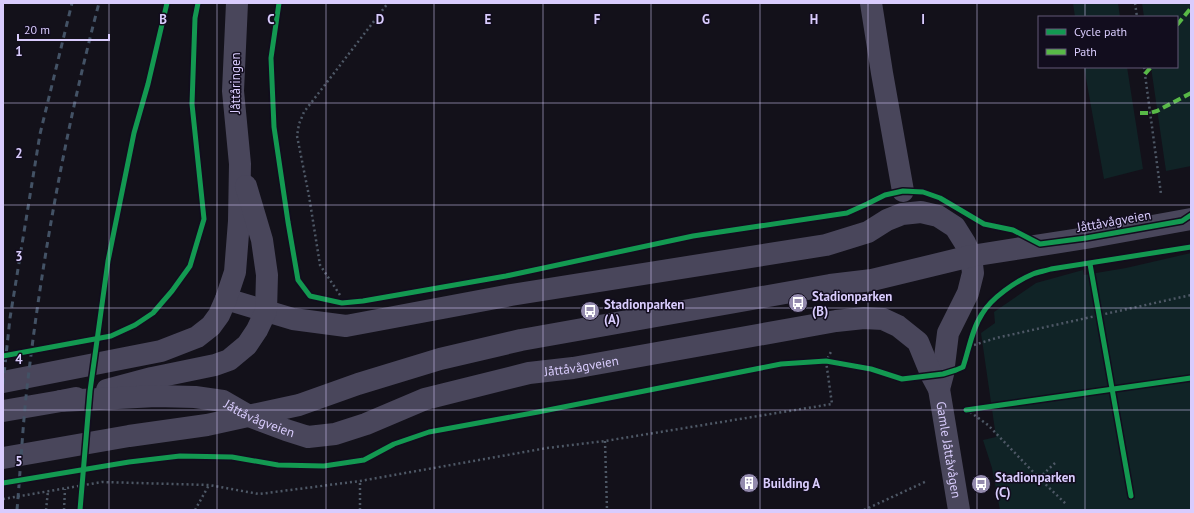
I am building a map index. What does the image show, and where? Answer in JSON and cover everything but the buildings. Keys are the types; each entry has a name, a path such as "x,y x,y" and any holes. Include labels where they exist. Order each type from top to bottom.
{"street":[{"name":"Jåttåringen","path":"226,299 234,272 239,221 240,164 234,91 237,3"},
{"path":"871,3 882,73 904,190"},
{"name":"Jåttåringen","path":"240,164 262,240 267,275 266,311"},
{"path":"3,382 160,351 197,337 211,326 219,315 226,299 293,319 346,326 511,295 826,245 868,232 887,220 902,214 921,212 938,216 955,227 965,243 970,256 973,273 968,293 948,333 943,374 939,389"},
{"name":"Jåttåvågveien","path":"3,458 129,436 207,425 299,405 358,384 440,358 513,342 830,285 872,280 970,256 1086,238 1191,219"},
{"name":"Jåttåvågveien","path":"3,411 61,401 152,378 215,365 229,360 247,345 257,330 266,311"},
{"name":"Jåttåvågveien","path":"61,401 156,396 195,397 223,401 249,416 308,437 335,434 366,424 425,399 529,373 573,368 836,321 864,318 883,319 898,326 918,342 939,389"},
{"name":"Gamle Jåttåvågen","path":"939,389 959,510"}],"path":[{"path":"340,295 320,265 309,196 297,136 299,124 304,112 388,3"},
{"path":"1135,3 1137,16"},
{"path":"1144,68 1161,194"},
{"path":"970,347 996,338 1191,295"},
{"path":"1098,308 1101,323"},
{"path":"970,347 972,340"},
{"path":"3,499 102,482 209,485 259,494 360,481 547,448 605,441 832,404 826,361 832,349"},
{"path":"818,362 833,362"},
{"path":"966,410 972,409"},
{"path":"966,410 988,425 1067,505"},
{"path":"605,441 607,510"},
{"path":"1039,478 1055,463"},
{"path":"82,494 83,478"},
{"path":"864,510 933,479"},
{"path":"360,481 360,510"},
{"path":"195,510 209,485"},
{"path":"64,510 65,489"},
{"path":"46,510 48,491"}],"green space":[{"path":"1073,3 1118,3 1120,16 1075,16"},
{"path":"1142,3 1191,3 1191,166 1166,171 1151,68 1178,68 1178,16 1144,16"},
{"path":"1084,68 1127,68 1143,169 1104,179"},
{"path":"1191,253 1191,510 1000,510 992,468 983,440 996,437 981,333 995,323 994,312 1036,283 1083,270 1084,275 1126,268"}],"railway":[{"path":"3,384 10,318 40,134 72,3"},
{"path":"17,510 27,388 49,232 87,48 99,3"}],"marked path":[{"path":"1178,24 1191,8"},
{"path":"1145,74 1150,68"},
{"path":"1140,113 1157,111 1191,93"}],"cycle path":[{"path":"80,510 90,391 108,261 134,133 148,84 167,3"},
{"path":"3,356 111,336 135,325 153,313 172,291 190,266 204,219 192,104 195,18 198,3"},
{"path":"279,3 271,58 274,127 298,280 310,296 342,303 363,301 506,276 693,236 847,213 885,195 903,191 923,192 940,198 984,224 1013,230 1040,244 1086,238 1182,221 1191,215"},
{"path":"3,483 129,462 180,456 232,457 278,465 324,466 364,460 394,444 429,432 781,364 826,361 871,369 902,379 943,374 963,367 976,326 986,308 1004,291 1026,277 1051,269 1191,247"},
{"path":"1090,264 1131,496"},
{"path":"966,410 1191,378"}],"place":[{"name":"Stadionparken (B)","path":"798,303"},
{"name":"Stadionparken (A)","path":"590,311"},
{"name":"Building A","path":"749,483"},
{"name":"Stadionparken (C)","path":"981,484"}]}
